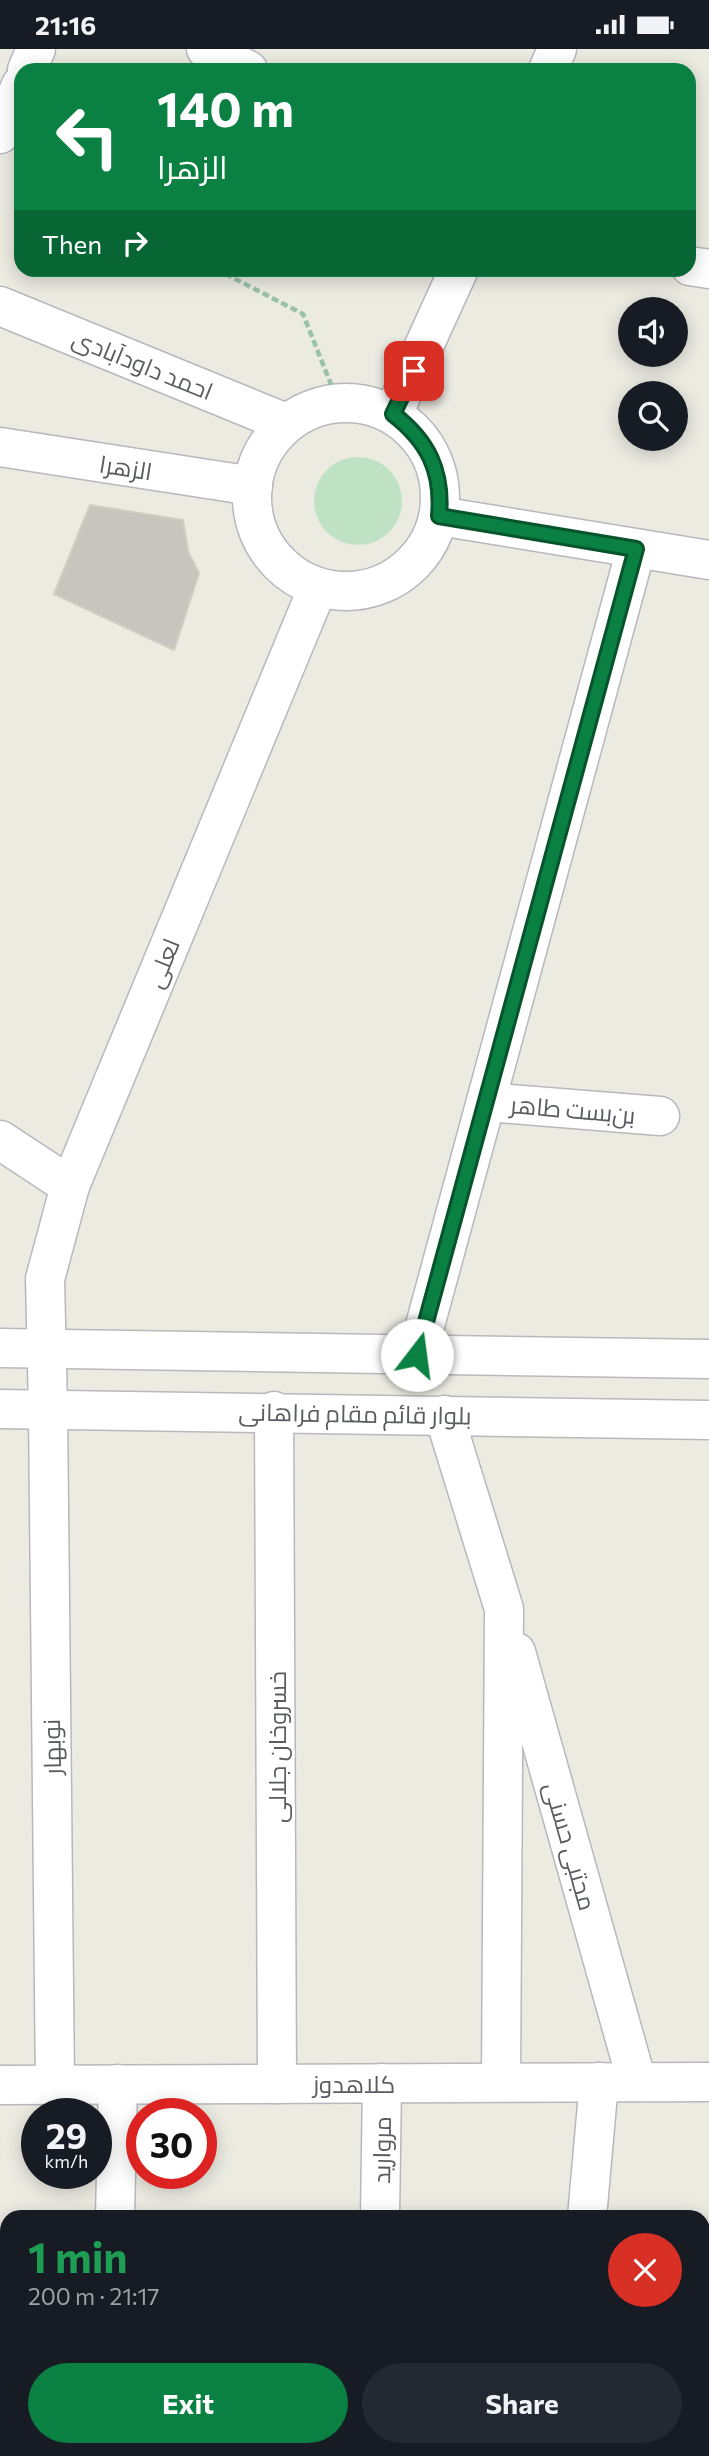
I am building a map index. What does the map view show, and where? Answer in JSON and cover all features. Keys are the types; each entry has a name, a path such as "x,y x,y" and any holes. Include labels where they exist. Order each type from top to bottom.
{"street":[{"path":"206,49 234,63"},
{"path":"0,134 14,101"},
{"path":"393,414 455,277"},
{"name":"احمد داودآبادی","path":"0,306 286,423"},
{"path":"338,402 375,407 393,414 412,429 427,447 437,469 441,492 439,516 430,541 415,562 394,579 370,589 344,591 318,587 285,569 262,540 252,504 253,486 263,451 286,423 302,413 338,402"},
{"name":"الزهرا","path":"0,447 253,486"},
{"path":"439,516 709,560"},
{"path":"417,1355 636,549"},
{"name":"لعلی","path":"46,1349 45,1279 70,1186 318,587"},
{"name":"بن‌بست طاهر","path":"486,1102 660,1116"},
{"path":"0,1140 70,1186"},
{"path":"0,1348 709,1359"},
{"name":"نوبهار","path":"46,1349 55,2085"},
{"name":"بلوار قائم مقام فراهانی","path":"0,1409 274,1411 709,1420"},
{"name":"خسروخان جلالی","path":"274,1411 277,2084"},
{"name":"مجتبی حسنی","path":"444,1415 504,1609 637,2082"},
{"name":"مجتبی حسنی","path":"501,2082 504,1609"},
{"path":"588,2210 598,2082"},
{"name":"کلاهدوز","path":"0,2085 709,2082"},
{"name":"مروارید","path":"380,2210 382,2083"},
{"path":"115,2210 118,2084"}],"path":[{"path":"231,277 303,314 338,402"}],"green space":[{"path":"358,457 375,461 389,470 398,484 402,501 398,518 389,532 375,541 358,545 341,541 327,532 318,518 314,501 318,484 327,470 341,461"}],"building":[{"path":"90,505 183,520 188,551 199,573 174,650 54,594"}],"route":[{"path":"414,371 393,414 412,429 427,447 437,469 441,492 439,516 636,549 417,1355"}]}
